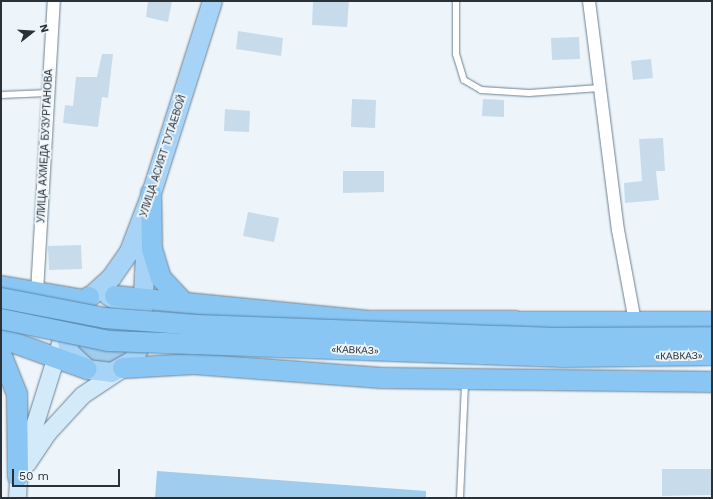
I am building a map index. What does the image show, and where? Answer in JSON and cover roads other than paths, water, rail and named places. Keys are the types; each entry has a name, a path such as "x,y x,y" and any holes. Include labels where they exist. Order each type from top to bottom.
{"highway":[{"path":"151,193 152,249 161,278 184,303"},
{"path":"1,286 86,298"},
{"path":"115,296 371,321 712,322"},
{"name":"«КАВКАЗ»","path":"1,298 105,318 197,325 548,338 712,337"},
{"name":"«КАВКАЗ»","path":"1,320 108,341 561,357 712,355"},
{"path":"1,338 54,359 87,369"},
{"path":"1,354 16,394 18,477"},
{"path":"123,368 194,364 381,378 712,382"}],"main road":[{"name":"УЛИЦА АСИЯТ ТУТАЕВОЙ","path":"86,298 111,277 129,251 151,193 212,1"},
{"path":"18,477 68,409 82,394 123,368 140,349 142,298 151,193"},
{"path":"16,498 18,477 54,359 65,327 75,307 86,298 115,296 136,312 142,324"},
{"path":"65,327 69,352 87,369 99,372 123,368"}],"street":[{"name":"УЛИЦА АХМЕДА БУЗУРТАНОВА","path":"37,292 54,1"},
{"path":"588,1 618,230 635,322"}],"lane":[{"path":"456,1 456,54 464,80 482,90 529,93 600,88"},
{"path":"1,95 48,92"},
{"path":"460,498 465,380"}]}
